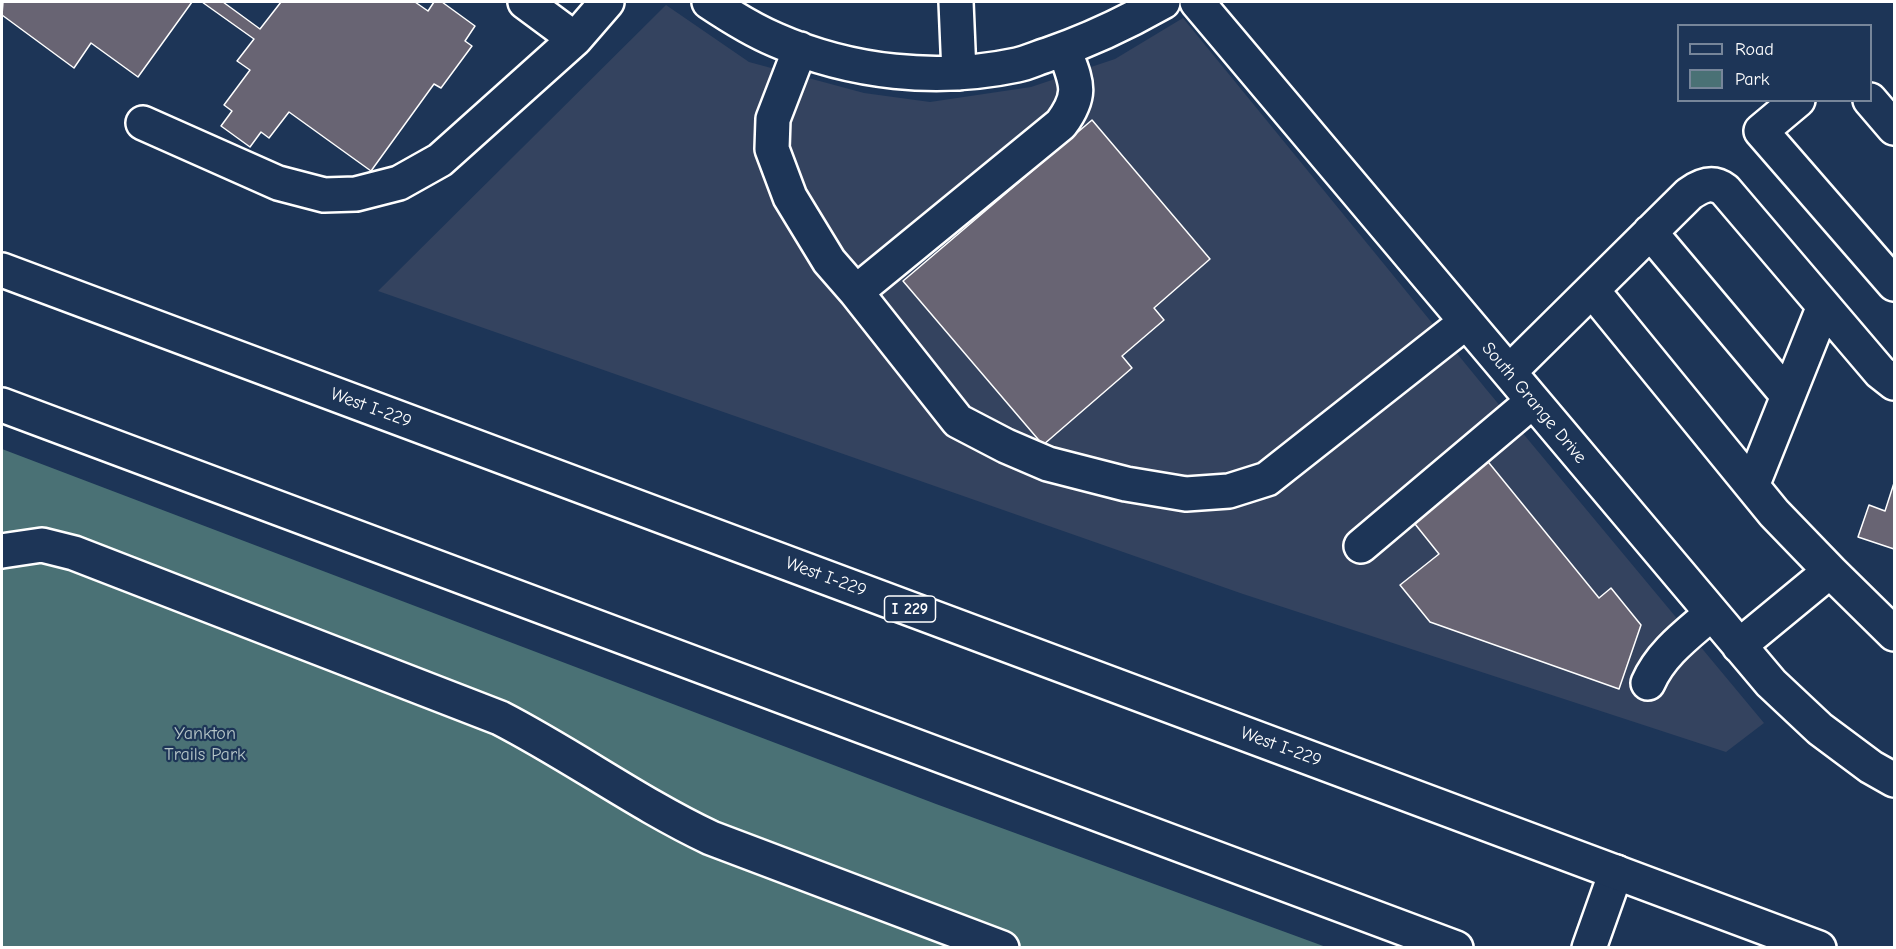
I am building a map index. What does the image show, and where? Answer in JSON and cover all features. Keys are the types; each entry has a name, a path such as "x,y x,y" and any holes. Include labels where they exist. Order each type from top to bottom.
{"main road":[{"path":"525,2 574,39"},
{"path":"143,123 278,183 324,195 356,194 399,183 440,160 574,39 607,2"},
{"path":"956,2 959,73"},
{"path":"727,6 776,40 832,61 896,72 959,73 1018,64 1064,49 1137,17 1163,2"},
{"name":"South Grange Drive","path":"1197,2 1771,683 1820,729 1871,767 1894,780"},
{"path":"800,49 773,118 772,149 790,197 829,261 958,421 1006,446 1048,464 1126,484 1186,494 1230,491 1267,479 1466,322"},
{"path":"856,292 1060,124 1072,110 1076,89 1064,49"},
{"path":"1796,102 1761,131 1894,285"},
{"path":"1872,102 1894,128"},
{"path":"1509,372 1689,194 1700,186 1720,185 1880,372 1894,383"},
{"path":"1650,232 1788,396"},
{"name":"West I-229","path":"2,270 1819,948"},
{"path":"1592,290 1774,513 1894,634"},
{"path":"1752,486 1824,306"},
{"path":"1361,546 1533,401"},
{"path":"2,405 1456,948"},
{"path":"2,551 42,545 74,553 500,718 541,739 670,819 711,838 1002,948"},
{"path":"1739,646 1830,571"},
{"path":"1648,683 1654,668 1664,656 1712,613"},
{"path":"1589,948 1616,872"}],"shaded area":[{"path":"666,5 749,62 864,93 930,102 1031,87 1115,59 1183,18 1486,389 1764,723 1726,752 1243,594 378,291"}],"green space":[{"name":"Yankton Trails Park","path":"2,449 936,804 1326,947 2,947"}],"building":[{"path":"3,2 192,2 138,77 91,43 74,68 2,15"},
{"path":"202,2 223,2 260,29 281,2 415,2 428,11 434,2 442,2 475,26 465,41 472,46 441,88 434,84 371,171 289,112 269,138 261,132 250,147 221,126 232,111 224,105 250,70 237,61 254,39"},
{"path":"1092,120 1210,259 1154,308 1164,320 1122,356 1132,368 1043,445 903,281"},
{"path":"1485,458 1599,598 1611,588 1641,625 1619,689 1430,622 1400,585 1439,554 1411,519"},
{"path":"1894,483 1894,549 1858,537 1869,505 1885,511"}]}
